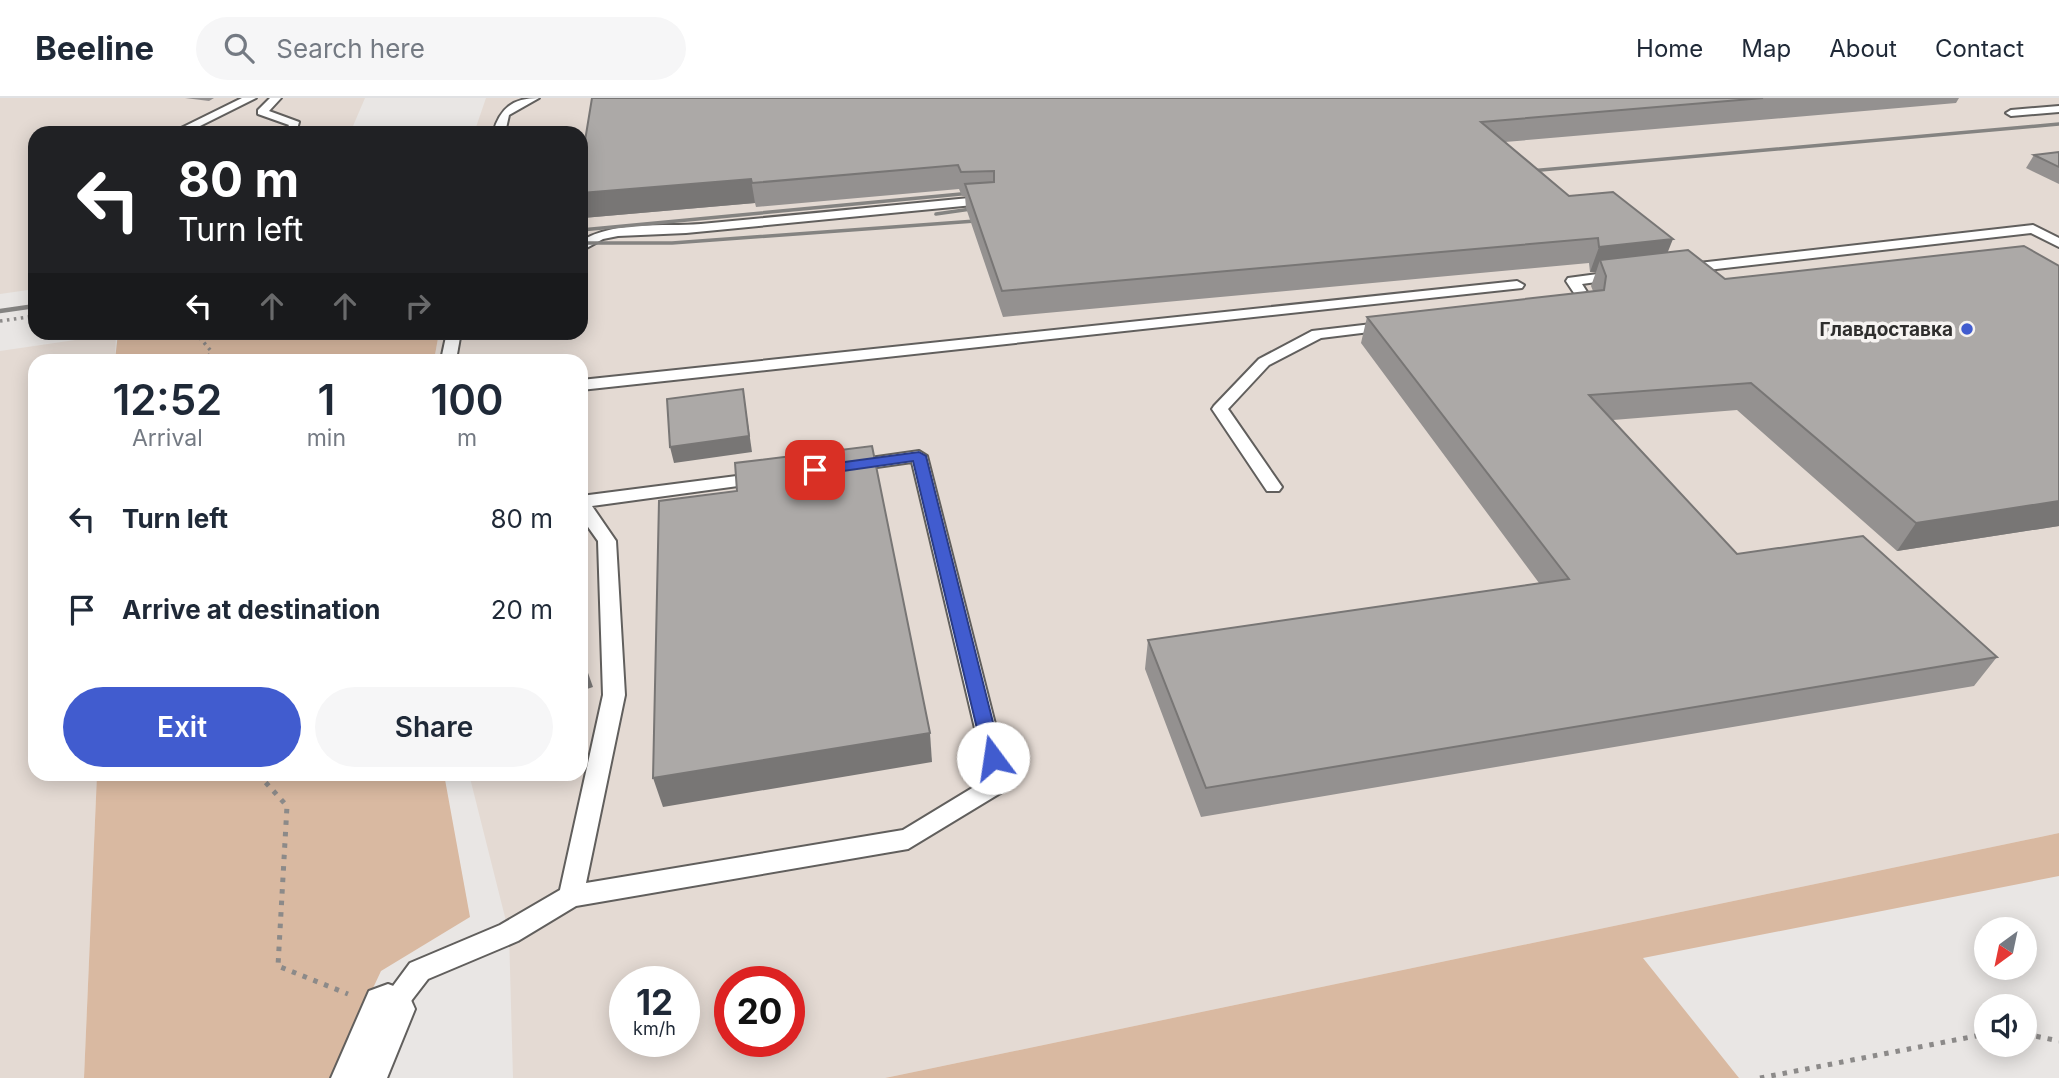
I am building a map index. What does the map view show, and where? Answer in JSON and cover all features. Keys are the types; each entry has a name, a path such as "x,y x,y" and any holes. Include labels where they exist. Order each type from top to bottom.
{"street":[{"path":"359,1078 388,1009"}],"lane":[{"path":"192,126 251,98"},
{"path":"276,98 262,112 295,124 294,126"},
{"path":"501,126 504,114 523,101 534,98"},
{"path":"2011,113 2059,109"},
{"path":"588,243 599,236 618,232 686,229 990,200"},
{"path":"1667,270 2032,229 2059,243"},
{"path":"1560,306 1587,303 1573,281 1640,273"},
{"path":"588,384 1517,285"},
{"path":"1273,487 1220,409 1264,362 1317,334 1398,325"},
{"path":"388,1009 419,971 509,933 570,896 908,839 999,783 919,456 824,469"},
{"path":"588,502 784,474"},
{"path":"570,896 614,695 607,541 588,513"}],"path":[{"path":"0,321 28,317"},
{"path":"202,340 211,351 210,354"},
{"path":"265,781 288,806 278,966 388,1009"},
{"path":"1760,1078 1974,1036"},
{"path":"2037,1036 2059,1041"}],"shaded area":[{"path":"0,98 365,98 353,126 28,126 28,290 0,294"},
{"path":"486,98 2059,98 2059,833 885,1078 513,1078 509,933 471,781 588,781 588,354 435,354 438,340 588,340 588,126 476,126"},
{"path":"75,340 116,340 115,354 28,354 28,781 97,781 84,1078 0,1078 0,351"},
{"path":"117,340 438,340 435,354 116,354"},
{"path":"97,781 445,781 470,917 381,971 331,1078 84,1078"},
{"path":"2059,833 2059,876 1643,958 1739,1078 885,1078"}],"building":[{"path":"592,98 1763,98 1481,122 1569,196 1613,192 1673,239 1599,247 1598,238 1002,291 965,184 994,182 994,171 961,172 958,165 752,183 751,179 588,192 587,126"},
{"path":"2059,152 2059,167 2034,155"},
{"path":"2024,246 2059,266 2059,501 1916,523 1751,383 1589,395 1737,554 1863,536 1997,657 1206,788 1148,640 1569,579 1367,317 1604,290 1606,276 1600,260 1688,250 1725,279"},
{"path":"743,389 749,436 670,447 667,399"},
{"path":"872,446 930,733 653,778 659,501 737,491 735,463"}],"railway":[{"path":"1519,172 2059,124"},
{"path":"588,229 982,192"},
{"path":"936,214 985,207"},
{"path":"588,243 672,243 989,220"},
{"path":"0,311 28,307"}],"place":[{"name":"Главдоставка","path":"1967,329"}],"route":[{"path":"815,470 919,456 993,758"}]}
